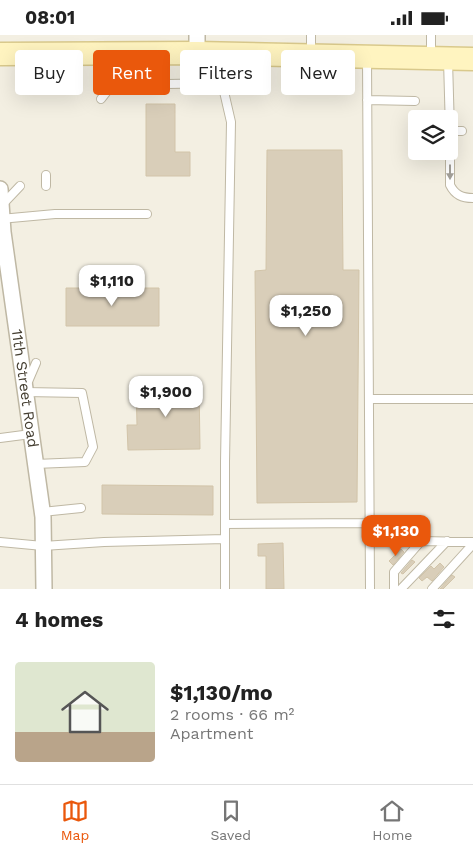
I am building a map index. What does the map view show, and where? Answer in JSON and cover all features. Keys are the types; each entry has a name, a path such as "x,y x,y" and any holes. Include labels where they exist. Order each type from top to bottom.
{"street":[{"path":"158,50 197,44 212,50"},
{"path":"262,50 312,45 367,57 473,59"},
{"path":"0,54 93,54"},
{"name":"11th Street Road","path":"0,189 1,215 42,512 44,589"}],"lane":[{"path":"431,35 440,58 447,110"},
{"path":"367,57 370,589"},
{"path":"101,99 104,95"},
{"path":"224,95 230,122 225,589"},
{"path":"367,100 415,101"},
{"path":"450,160 450,185 453,191 459,196 473,198"},
{"path":"46,175 46,186"},
{"path":"1,215 20,186"},
{"path":"1,215 148,214"},
{"path":"36,363 25,390 82,393 93,447 84,462 36,464"},
{"path":"368,399 473,399"},
{"path":"0,438 31,434"},
{"path":"42,512 80,508"},
{"path":"225,524 369,523"},
{"path":"0,542 43,546 104,542 225,539"},
{"path":"394,589 394,572 421,541 473,543"},
{"path":"401,589 447,541"},
{"path":"432,589 473,543"}],"building":[{"path":"146,104 175,104 175,152 190,152 190,176 146,176"},
{"path":"267,150 342,150 343,270 359,270 357,502 257,503 255,271 266,270"},
{"path":"66,288 159,288 159,326 66,326"},
{"path":"199,384 200,449 128,450 127,425 137,425 136,385"},
{"path":"102,485 213,486 213,515 102,514"},
{"path":"283,543 284,589 266,589 266,556 258,556 258,544"},
{"path":"401,549 404,552 393,565 389,561"},
{"path":"412,560 415,562 403,574 401,573"},
{"path":"440,563 444,567 432,581 427,577 422,581 419,578 431,566 434,569"},
{"path":"452,575 455,577 443,589 440,589"}]}
